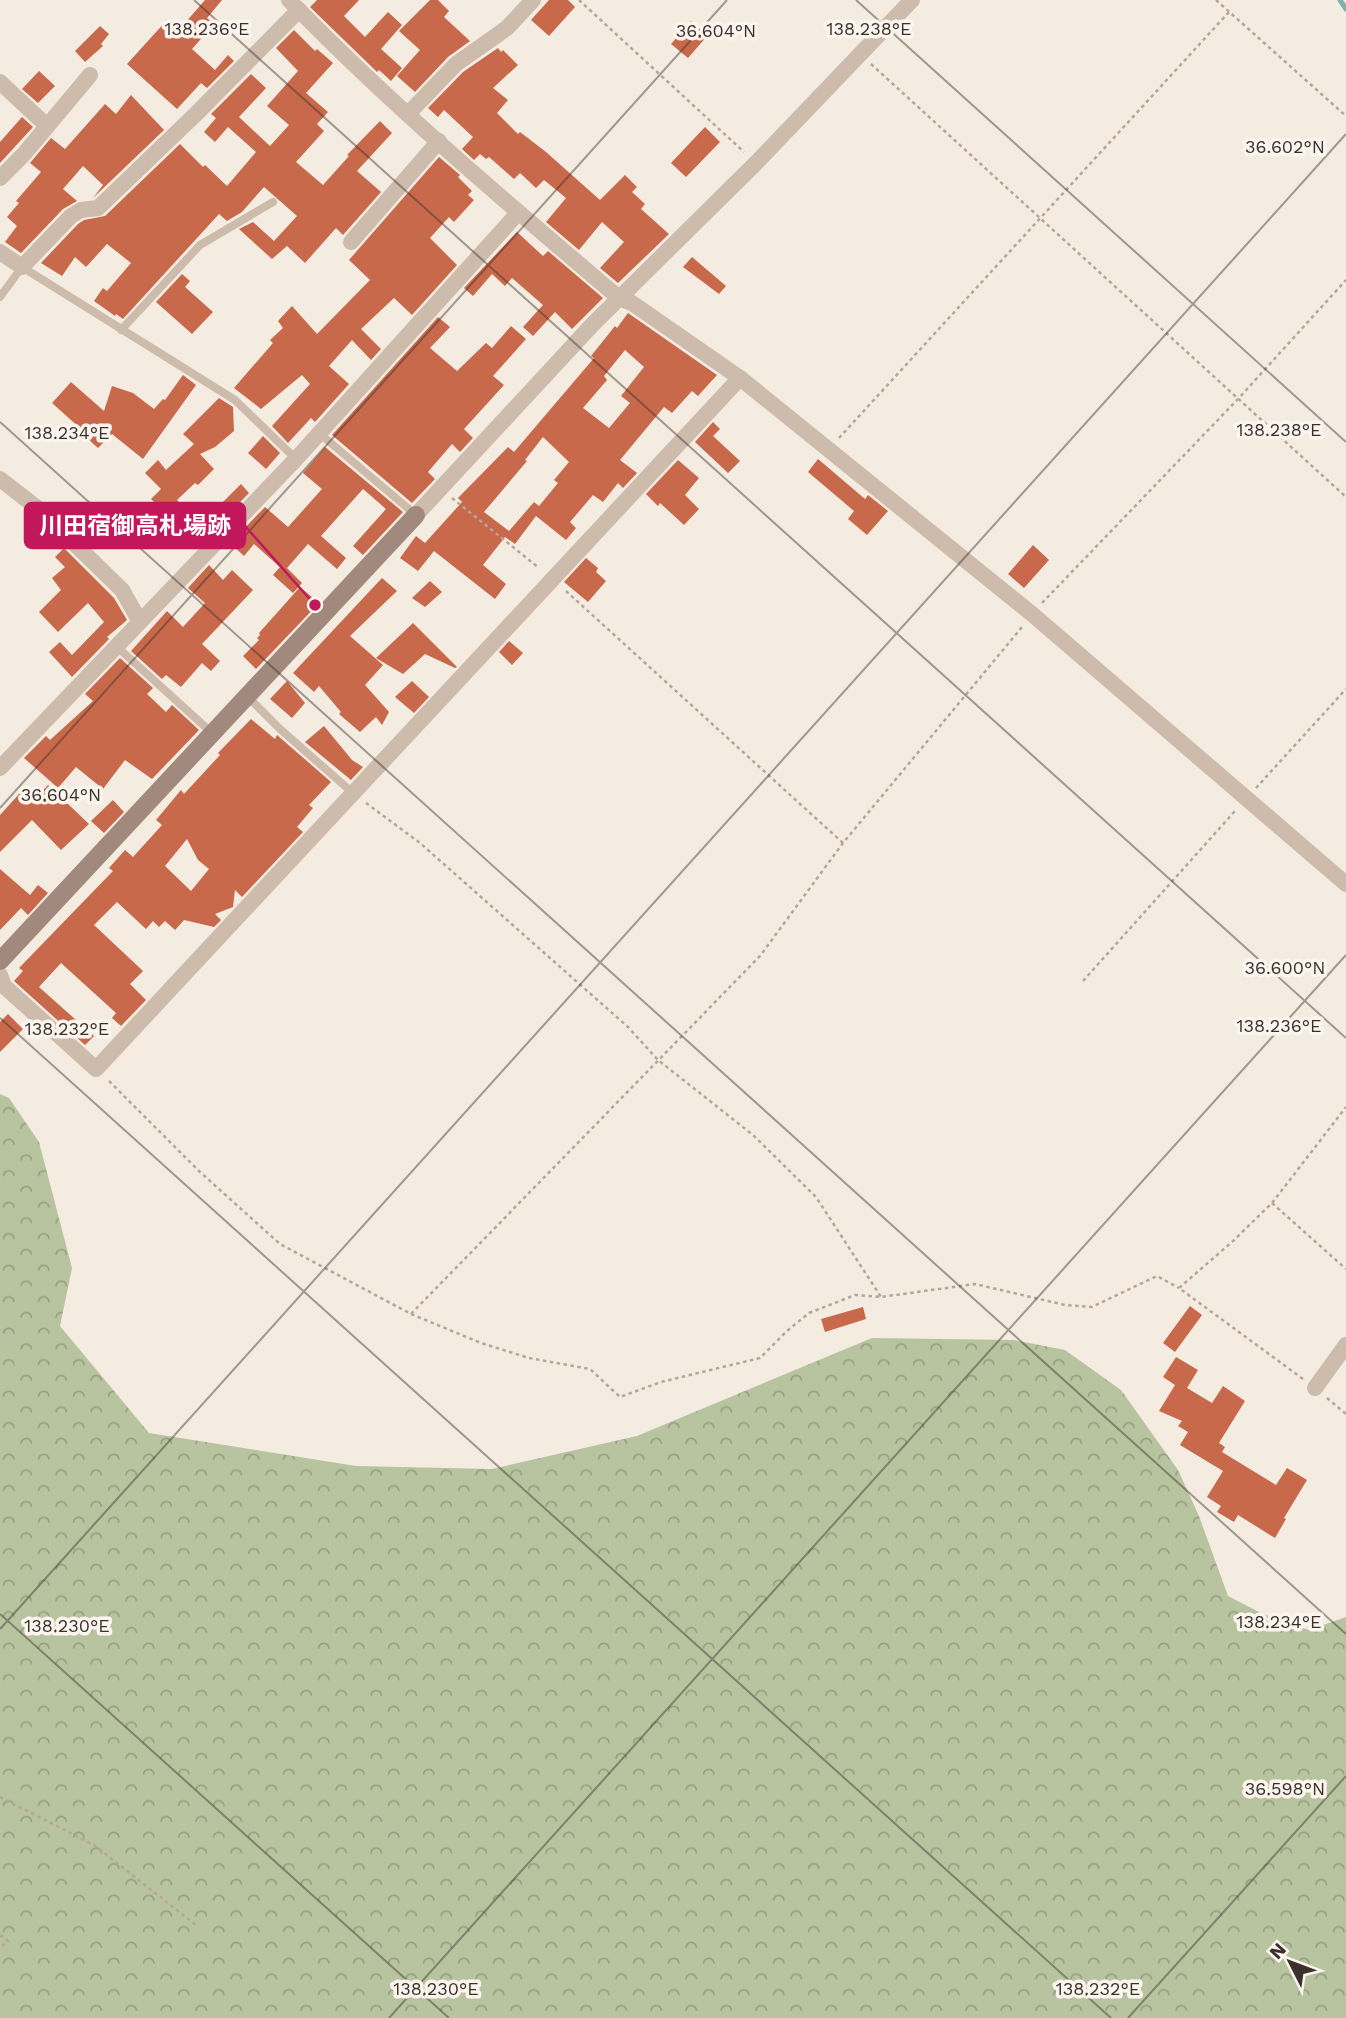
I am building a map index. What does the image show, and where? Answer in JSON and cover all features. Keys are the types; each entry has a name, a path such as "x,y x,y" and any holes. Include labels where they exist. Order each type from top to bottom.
{"street":[{"path":"408,114 456,64 507,28 533,0"},
{"path":"0,961 619,298 756,163 912,0"},
{"path":"0,252 22,267 71,216 81,210 97,208 198,112 294,5 408,114 518,213 619,298 632,303 740,379 1032,614 1346,884"},
{"path":"0,178 24,154 90,75"},
{"path":"0,82 46,125"},
{"path":"351,242 439,141"},
{"path":"0,768 296,458 518,213"},
{"path":"0,975 4,986 96,1069 740,379"},
{"path":"0,479 40,510 122,590 139,620"},
{"path":"1315,1388 1346,1345"}],"lane":[{"path":"121,330 200,245 273,202"},
{"path":"0,297 22,267 235,400 296,458"},
{"path":"319,433 416,515"},
{"path":"116,645 212,733"},
{"path":"247,696 353,793"}],"path":[{"path":"579,0 756,163"},
{"path":"1216,0 1346,116"},
{"path":"827,451 1229,12"},
{"path":"861,54 1346,497"},
{"path":"411,1314 760,956 843,843 1032,614 1238,399 1346,280"},
{"path":"440,488 553,579 843,843"},
{"path":"1083,981 1346,689"},
{"path":"353,793 430,852 628,1027 658,1060 753,1135 816,1197 881,1297"},
{"path":"96,1069 200,1172 280,1244 411,1314 481,1343 529,1359 590,1369 620,1397 661,1381 761,1358 809,1313 855,1295 881,1297 975,1284 1065,1306 1092,1307 1157,1276 1179,1288 1346,1414"},
{"path":"1179,1288 1272,1203 1346,1107"},
{"path":"1272,1203 1346,1269"},
{"path":"0,1797 94,1844 197,1926"},
{"path":"0,1935 8,1941 0,1948"}],"green space":[{"path":"0,1094 9,1098 39,1142 72,1268 60,1326 149,1433 356,1466 492,1469 637,1436 872,1338 1014,1340 1065,1350 1121,1390 1178,1470 1199,1516 1228,1596 1263,1614 1309,1630 1346,1617 1346,2018 0,2018"}],"building":[{"path":"205,0 222,0 207,18 214,24 192,49 215,70 228,55 234,61 207,88 201,83 177,109 127,64 167,20 178,31"},
{"path":"317,0 359,0 344,16 365,37 388,12 402,25 381,49 402,68 391,81 379,70 377,72 310,7"},
{"path":"430,0 438,0 449,11 444,17 470,41 448,57 415,92 397,76 420,50 399,31"},
{"path":"549,0 568,0 575,7 549,36 531,20"},
{"path":"691,21 708,35 688,58 671,44"},
{"path":"100,26 109,34 101,44 103,46 85,62 75,51"},
{"path":"294,30 315,51 317,49 333,63 306,93 328,112 317,124 324,131 296,162 323,185 380,121 392,133 357,171 381,192 343,235 336,228 305,263 287,246 272,259 239,229 253,222 274,241 297,216 264,187 242,212 227,221 219,214 123,319 94,301 103,288 107,291 131,263 107,244 86,267 75,257 62,276 41,263 78,224 84,220 105,216 180,144 227,186 256,152 228,127 215,142 204,132 216,118 211,114 251,74 266,88 239,117 270,146 289,125 267,106 298,71 276,48"},
{"path":"498,48 518,65 493,88 508,100 497,113 518,134 520,132 546,152 600,200 625,175 637,187 632,192 645,204 641,209 669,234 618,283 600,268 624,242 602,222 579,250 546,222 566,198 544,180 536,188 520,173 514,179 489,157 486,159 480,154 474,160 462,149 473,137 444,110 438,117 428,108 463,72"},
{"path":"39,71 55,86 38,103 22,89"},
{"path":"131,95 164,130 93,198 103,185 83,166 63,189 77,201 63,209 21,253 5,242 17,226 7,217 19,203 16,201 41,172 30,163 51,138 65,149 105,104 116,114"},
{"path":"22,117 33,127 0,163 0,142"},
{"path":"705,127 720,142 686,177 671,163"},
{"path":"439,157 460,175 458,177 472,191 468,195 474,200 454,222 449,217 430,238 457,265 412,315 394,298 361,329 381,349 371,360 352,340 329,366 349,384 315,422 311,418 288,443 272,426 310,384 302,375 261,409 234,388 273,343 270,340 283,328 278,321 292,306 317,334 370,280 349,260"},
{"path":"517,232 543,256 548,251 603,298 572,329 555,312 533,336 523,327 543,305 512,278 505,286 492,274 473,296 464,288"},
{"path":"692,257 726,286 719,294 683,267"},
{"path":"182,274 190,281 185,287 213,312 192,334 156,302"},
{"path":"628,313 717,375 698,396 692,391 672,413 664,407 620,460 637,473 623,488 618,483 603,502 593,495 570,522 576,528 566,540 536,516 515,544 505,537 483,565 506,584 495,599 434,551 418,571 400,558 416,536 425,543 462,502 458,498 508,447 514,452 594,358 591,356 615,326 617,328","holes":["625,350 644,367 621,396 630,403 609,428 583,408 607,380 604,376","543,437 569,462 554,480 558,483 539,506 534,502 509,531 484,512 527,461 525,460"]},
{"path":"438,317 450,327 430,348 457,371 486,343 492,348 511,326 526,339 493,376 504,385 464,429 473,438 460,452 452,444 428,472 435,479 412,503 332,435"},
{"path":"183,375 196,385 143,459 112,434 98,448 52,403 71,382 104,411 112,386 133,393 154,409 165,400"},
{"path":"219,398 233,407 234,431 215,447 200,454 214,469 177,500 198,521 186,533 151,499 161,489 145,473 158,460 166,470 194,444 183,434"},
{"path":"713,422 720,429 713,436 740,461 728,473 695,442"},
{"path":"263,436 280,453 266,469 248,453"},
{"path":"325,447 403,512 363,555 353,546 386,509 363,489 321,536 346,558 337,569 308,544 287,568 302,583 293,593 273,575 280,567 254,544 244,556 230,543 265,507 288,527 322,489 303,473"},
{"path":"818,459 865,499 868,495 888,511 867,535 848,519 854,511 808,472"},
{"path":"678,460 699,478 685,495 699,509 684,525 646,494"},
{"path":"241,484 249,493 206,537 197,528"},
{"path":"109,503 136,533 121,546 106,529 90,544 78,532"},
{"path":"1033,545 1049,560 1024,588 1008,574"},
{"path":"64,548 114,598 127,620 107,637 109,639 72,677 49,652 60,642 72,655 104,622 88,603 58,632 39,612 61,590 52,578 65,567 55,557"},
{"path":"586,558 598,568 596,572 606,581 588,602 564,582"},
{"path":"209,565 223,580 232,570 253,590 202,644 220,661 211,671 202,663 181,687 166,675 162,679 131,651 167,611 183,627 205,603 188,588"},
{"path":"382,578 397,591 350,636 383,665 365,685 389,712 382,725 376,717 360,732 339,714 341,712 319,686 314,692 293,673"},
{"path":"430,581 442,592 425,607 412,598"},
{"path":"300,587 319,603 256,669 243,656 259,640 259,633"},
{"path":"413,623 457,667 425,654 403,674 376,658"},
{"path":"509,641 523,653 512,665 499,652"},
{"path":"120,658 153,688 147,694 166,712 172,705 199,730 152,779 125,760 103,789 76,767 58,788 24,758 46,736 50,740 93,701 85,694"},
{"path":"287,681 305,703 292,718 270,699"},
{"path":"412,681 429,697 414,713 395,697"},
{"path":"251,719 275,739 277,735 331,782 309,805 313,808 297,827 303,832 242,897 235,890 233,907 215,914 221,920 214,927 184,920 175,930 165,921 159,927 153,921 146,929 117,902 94,925 143,971 130,984 146,1000 121,1026 112,1018 116,1013 61,963 39,987 94,1036 85,1045 14,981 23,971 19,968 113,871 109,868 125,850 133,857 162,825 156,820 181,790 184,794 220,755 218,753","holes":["187,839 198,860 209,869 191,891 165,866"]},
{"path":"324,726 352,760 363,767 351,780 305,742"},
{"path":"48,785 89,824 61,850 32,820 0,852 0,815 20,793 32,802"},
{"path":"113,800 124,812 104,833 91,821"},
{"path":"0,869 30,895 38,885 48,893 28,915 21,908 0,930"},
{"path":"8,1014 23,1029 0,1052 0,1022"},
{"path":"1190,1306 1202,1315 1175,1352 1163,1343"},
{"path":"863,1307 866,1319 825,1332 821,1319"},
{"path":"1176,1357 1198,1370 1187,1388 1212,1403 1223,1386 1245,1401 1219,1443 1225,1447 1222,1452 1276,1485 1287,1468 1307,1480 1275,1538 1238,1515 1234,1522 1217,1512 1221,1506 1207,1497 1223,1471 1180,1445 1188,1432 1178,1426 1182,1421 1159,1411 1175,1385 1163,1377"}],"waterway":[{"path":"1340,0 1346,9"}],"place":[{"name":"川田宿御高札場跡","path":"315,605"}]}
